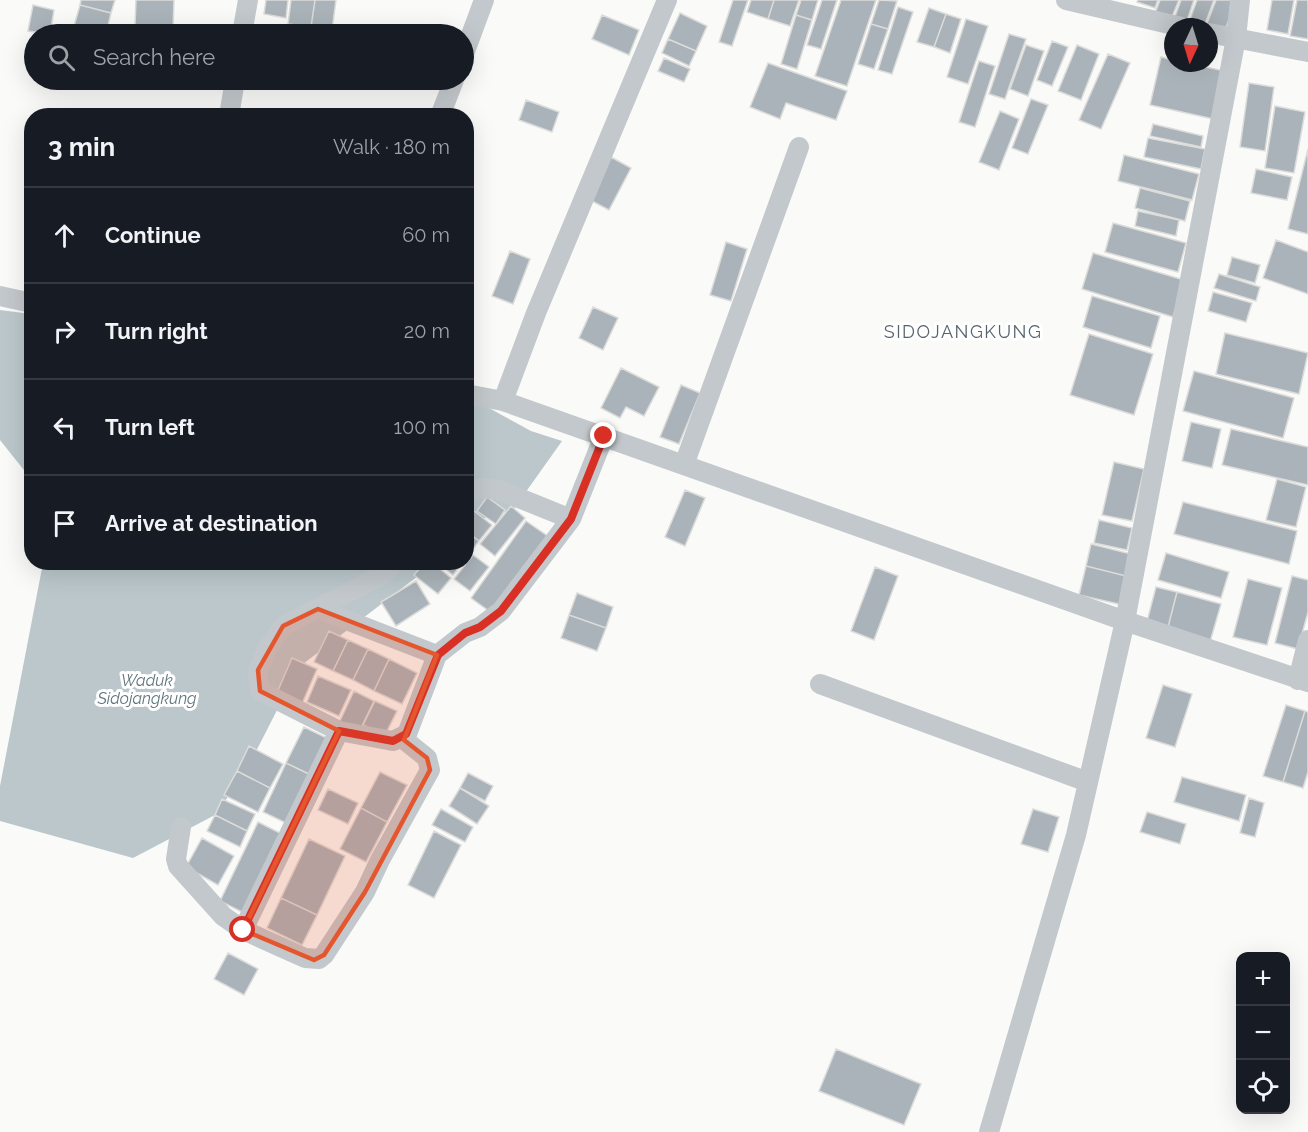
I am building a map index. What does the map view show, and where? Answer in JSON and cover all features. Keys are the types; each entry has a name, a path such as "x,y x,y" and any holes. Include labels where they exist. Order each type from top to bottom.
{"street":[{"path":"244,24 248,0"},
{"path":"474,27 484,0"},
{"path":"502,401 536,313 667,0"},
{"path":"1066,0 1164,23"},
{"path":"989,1132 1076,835 1125,621 1236,38 1240,0"},
{"path":"1218,35 1308,52"},
{"path":"230,108 233,90"},
{"path":"443,108 450,90"},
{"path":"684,465 799,147"},
{"path":"0,296 24,301"},
{"path":"474,396 502,401 604,436 1125,621 1303,681 1308,640"},
{"path":"388,570 283,626 268,647 258,670 260,692 339,731 393,741 402,738 406,734 438,655 465,633 480,627 501,611 571,519 604,436"},
{"path":"474,490 481,488 499,490 571,519"},
{"path":"318,609 438,655"},
{"path":"820,684 1088,782"},
{"path":"243,930 339,731"},
{"path":"181,827 176,859 178,867 223,916 243,930 305,958 319,959 324,955 365,892 380,860 430,770 427,758 402,738"}],"highlighted area":[{"path":"318,609 437,655 404,740 427,758 430,770 365,892 324,955 314,960 243,930 339,731 260,691 258,670 283,626"}],"water":[{"path":"0,310 24,313 24,470 0,440"},
{"path":"474,400 531,431 562,441 513,510 474,521"},
{"name":"Waduk Sidojangkung","path":"42,570 424,570 299,667 245,773 215,815 133,858 0,821 0,786"}],"building":[{"path":"81,0 115,0 111,13 80,5"},
{"path":"136,0 174,0 173,24 135,24"},
{"path":"266,0 288,0 286,18 264,14"},
{"path":"291,0 315,0 311,24 288,24"},
{"path":"315,0 336,0 333,24 311,24"},
{"path":"733,0 748,0 732,46 719,42"},
{"path":"751,0 774,0 768,19 747,12"},
{"path":"774,0 799,0 790,26 768,19"},
{"path":"801,0 818,0 812,20 796,15"},
{"path":"822,0 837,0 821,49 807,45"},
{"path":"841,0 876,0 847,86 815,76"},
{"path":"879,0 897,1 888,29 871,24"},
{"path":"1138,0 1158,0 1155,8 1137,2"},
{"path":"1160,0 1179,0 1171,18 1155,13"},
{"path":"1181,0 1194,0 1188,18 1174,18"},
{"path":"1197,0 1214,0 1207,18 1190,18"},
{"path":"1216,0 1236,0 1224,33 1218,31 1218,18 1209,18"},
{"path":"1272,0 1294,0 1288,34 1267,30"},
{"path":"1297,0 1308,0 1308,39 1290,36"},
{"path":"33,5 54,10 52,24 29,24"},
{"path":"80,5 111,13 108,24 75,24"},
{"path":"898,7 913,12 892,74 878,70"},
{"path":"929,8 946,14 934,47 917,42"},
{"path":"680,13 707,26 696,51 668,39"},
{"path":"946,14 961,19 950,53 934,47"},
{"path":"602,15 639,30 629,55 592,39"},
{"path":"796,15 812,20 797,69 781,64"},
{"path":"966,19 988,26 968,84 947,77"},
{"path":"871,24 888,29 874,69 858,64"},
{"path":"1009,34 1026,39 1005,99 989,94"},
{"path":"668,39 696,51 689,66 662,53"},
{"path":"1052,41 1068,47 1052,86 1037,80"},
{"path":"1026,45 1044,51 1028,96 1010,89"},
{"path":"1077,45 1099,54 1081,100 1058,91"},
{"path":"1108,54 1130,63 1101,129 1079,120"},
{"path":"1161,57 1164,58 1164,72 1218,72 1218,70 1229,72 1218,120 1150,105"},
{"path":"664,58 690,69 684,82 658,71"},
{"path":"979,61 995,66 975,127 959,122"},
{"path":"768,63 847,91 836,120 786,103 780,119 750,107"},
{"path":"1249,83 1274,87 1265,151 1240,147"},
{"path":"1031,99 1048,105 1028,154 1012,148"},
{"path":"526,100 559,112 552,132 519,120"},
{"path":"1275,106 1305,112 1294,173 1265,168"},
{"path":"1000,111 1019,119 999,170 979,162"},
{"path":"1153,124 1203,136 1201,147 1150,136"},
{"path":"1148,138 1205,149 1201,169 1144,157"},
{"path":"1308,149 1308,234 1288,229"},
{"path":"1124,155 1199,174 1192,200 1118,181"},
{"path":"611,157 631,168 609,210 588,199"},
{"path":"1256,169 1292,177 1287,200 1251,193"},
{"path":"1140,188 1190,201 1185,221 1135,208"},
{"path":"1138,211 1179,220 1176,236 1135,226"},
{"path":"1113,223 1186,243 1178,272 1105,252"},
{"path":"1276,240 1308,252 1308,294 1263,278"},
{"path":"726,242 747,249 731,301 710,295"},
{"path":"510,251 530,259 513,304 492,296"},
{"path":"1093,253 1184,280 1173,317 1082,289"},
{"path":"1232,257 1260,265 1255,283 1227,275"},
{"path":"1219,274 1260,287 1256,301 1214,288"},
{"path":"1213,292 1252,303 1246,322 1208,311"},
{"path":"1092,296 1160,316 1151,348 1083,327"},
{"path":"593,307 618,318 603,350 579,338"},
{"path":"1225,333 1308,353 1299,394 1216,374"},
{"path":"1089,334 1153,354 1134,415 1070,395"},
{"path":"621,368 659,387 644,416 626,407 620,418 601,408"},
{"path":"1194,371 1294,398 1283,438 1183,411"},
{"path":"681,385 700,393 679,444 660,437"},
{"path":"1191,422 1221,429 1212,468 1182,461"},
{"path":"1231,429 1308,447 1308,485 1222,465"},
{"path":"1114,462 1144,469 1132,521 1102,515"},
{"path":"1277,479 1306,487 1296,527 1266,520"},
{"path":"685,490 705,498 685,546 665,537"},
{"path":"487,497 505,510 496,524 477,511"},
{"path":"1183,502 1297,531 1289,564 1174,534"},
{"path":"511,506 525,518 495,556 480,544"},
{"path":"474,511 492,525 479,541 474,537"},
{"path":"1099,520 1132,528 1127,550 1094,543"},
{"path":"526,521 549,537 493,614 471,598"},
{"path":"474,537 479,541 474,548"},
{"path":"1091,544 1135,555 1130,577 1086,566"},
{"path":"1166,553 1229,572 1221,598 1158,580"},
{"path":"474,556 489,567 470,591 454,579 461,570 474,570"},
{"path":"1086,566 1130,577 1123,605 1079,595"},
{"path":"875,567 898,576 874,640 851,631"},
{"path":"418,570 442,570 451,578 438,594 414,575"},
{"path":"446,570 457,570 453,575"},
{"path":"1292,576 1308,580 1308,612 1298,649 1275,643"},
{"path":"1248,579 1282,588 1267,645 1233,637"},
{"path":"416,581 430,604 396,626 381,602"},
{"path":"1156,587 1177,592 1167,631 1146,625"},
{"path":"1177,592 1221,604 1210,642 1167,631"},
{"path":"577,593 613,607 606,628 569,615"},
{"path":"569,615 606,628 597,651 561,638"},
{"path":"329,631 348,640 333,671 314,662"},
{"path":"348,640 368,649 353,680 333,671"},
{"path":"368,649 389,659 374,691 353,680"},
{"path":"292,658 317,669 301,706 276,695"},
{"path":"389,659 417,673 402,704 374,691"},
{"path":"318,676 351,690 339,716 307,702"},
{"path":"1163,685 1192,694 1175,747 1146,738"},
{"path":"354,691 374,701 359,732 339,723"},
{"path":"375,701 397,711 385,735 363,725"},
{"path":"1286,705 1305,711 1283,782 1263,776"},
{"path":"1305,711 1308,712 1308,772 1303,788 1283,782"},
{"path":"304,727 329,739 311,775 286,763"},
{"path":"249,746 283,764 270,788 237,771"},
{"path":"286,763 311,775 288,824 263,812"},
{"path":"237,771 270,788 258,812 224,795"},
{"path":"380,772 407,785 387,822 361,808"},
{"path":"468,773 493,786 485,801 460,788"},
{"path":"1182,777 1246,795 1239,821 1174,802"},
{"path":"460,788 489,806 477,824 449,806"},
{"path":"328,789 358,803 348,824 318,810"},
{"path":"1249,798 1264,803 1255,837 1240,833"},
{"path":"222,799 255,814 247,831 215,815"},
{"path":"361,808 387,822 366,862 340,849"},
{"path":"441,809 473,827 465,842 432,825"},
{"path":"1033,809 1059,817 1048,852 1021,844"},
{"path":"1147,812 1186,824 1180,844 1140,832"},
{"path":"215,815 247,831 240,847 207,831"},
{"path":"258,822 282,834 244,913 220,901"},
{"path":"434,831 461,845 434,898 408,885"},
{"path":"202,838 234,856 218,885 186,867"},
{"path":"309,839 345,856 317,915 281,898"},
{"path":"281,898 317,915 302,945 267,928"},
{"path":"228,953 258,969 244,995 214,979"},
{"path":"836,1049 921,1084 904,1125 819,1091"}],"district":[{"name":"SIDOJANGKUNG","path":"963,332"}],"route":[{"path":"243,930 339,731 393,741 406,734 438,655 465,633 480,627 501,611 571,519 604,436"}]}
